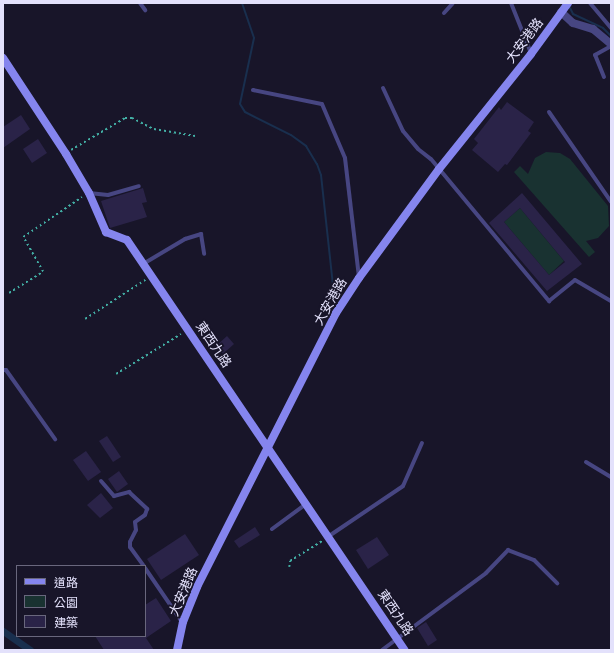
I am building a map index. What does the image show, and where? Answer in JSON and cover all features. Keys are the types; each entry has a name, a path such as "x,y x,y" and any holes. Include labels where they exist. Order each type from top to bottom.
{"main road":[{"name":"大安港路","path":"177,650 183,622 197,587 336,313 359,278 439,169 531,54 568,3"},
{"name":"東西九路","path":"4,63 66,154 89,193 106,232 127,240 406,650"}],"street":[{"path":"560,12 573,22 593,29 611,45"}],"lane":[{"path":"140,3 145,10"},
{"path":"444,13 453,3"},
{"path":"511,3 531,54"},
{"path":"590,3 611,28"},
{"path":"604,77 595,55 611,45"},
{"path":"384,88 403,131 439,169 549,301 575,280 611,301"},
{"path":"253,90 322,104 345,158 359,278"},
{"path":"549,112 611,202"},
{"path":"89,193 108,195 139,186"},
{"path":"144,264 185,239 201,234 204,254"},
{"path":"3,370 6,370 55,440"},
{"path":"329,536 403,486 422,443"},
{"path":"586,462 611,477"},
{"path":"102,482 114,496 130,492 147,509 145,515 135,522 136,530 130,542 143,565"},
{"path":"272,529 306,504"},
{"path":"382,650 486,573 508,550 534,560 557,583"},
{"path":"146,570 183,622"}],"path":[{"path":"66,154 125,118 132,118 154,128 195,136"},
{"path":"9,293 43,272 23,237 89,193"},
{"path":"85,319 152,276"},
{"path":"116,374 188,330"},
{"path":"289,567 290,561 329,536"}],"green space":[{"path":"546,152 560,153 570,159 608,206 609,226 598,238 586,241 595,252 589,257 514,172 520,166 528,174 535,158"},
{"path":"520,208 564,261 549,275 504,222"}],"building":[{"path":"507,102 534,122 528,131 531,133 507,165 505,164 498,172 472,150 478,143 474,139 499,107 501,110"},
{"path":"21,115 30,129 3,148 3,127"},
{"path":"38,139 47,153 32,163 23,149"},
{"path":"143,188 147,202 142,203 147,217 110,228 101,201"},
{"path":"522,193 582,264 547,291 489,223","holes":["520,208 565,262 549,275 504,222"]},
{"path":"227,336 234,344 223,354 216,346"},
{"path":"107,436 121,457 113,462 99,441"},
{"path":"86,451 101,472 88,481 73,460"},
{"path":"119,471 128,484 117,492 108,479"},
{"path":"101,493 113,508 100,518 87,505"},
{"path":"255,527 260,535 239,548 234,541"},
{"path":"185,534 199,555 161,580 147,559"},
{"path":"377,537 389,555 368,569 356,550"},
{"path":"156,598 171,621 146,638 154,650 104,650 96,637 146,637 146,604"},
{"path":"426,622 437,640 428,646 417,628"}],"waterway":[{"path":"242,3 254,38 240,104 245,112 291,135 306,146 317,164 321,175 335,304"},
{"path":"569,6 573,14 603,28 611,36"},
{"path":"3,631 30,650"}]}
